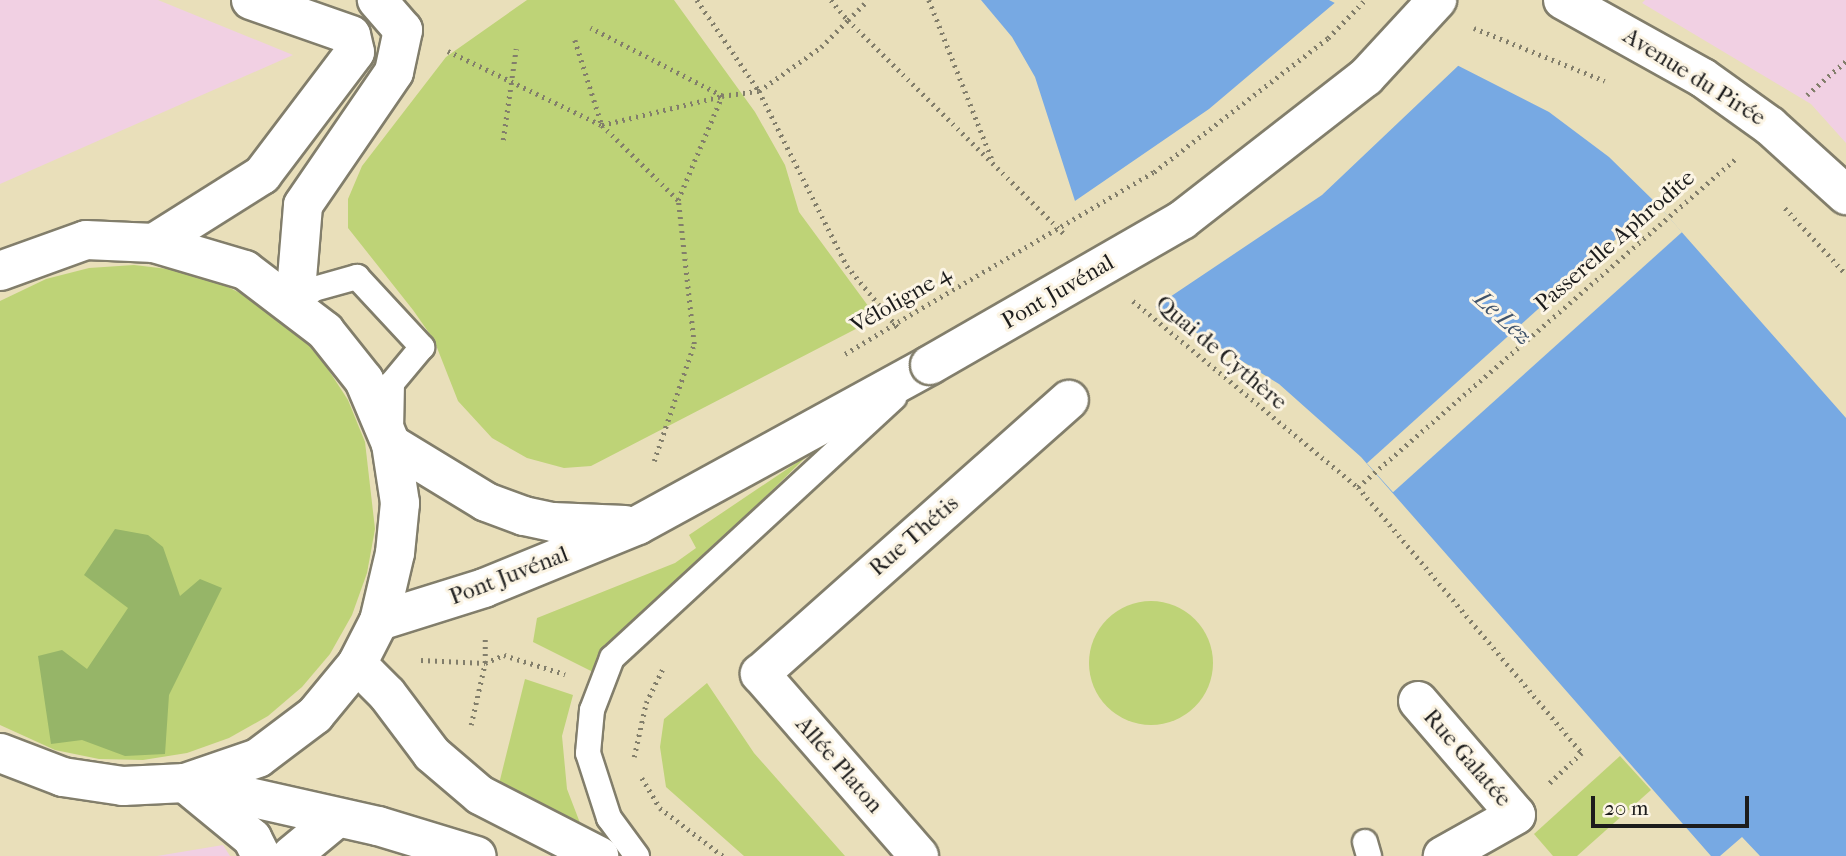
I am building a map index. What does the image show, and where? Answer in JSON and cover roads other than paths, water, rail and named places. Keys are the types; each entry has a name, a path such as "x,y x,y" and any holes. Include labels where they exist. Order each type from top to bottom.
{"main road":[{"path":"153,243 262,175 355,52 351,35 251,0"},
{"path":"295,303 303,205 394,72 403,30 377,0"},
{"name":"Avenue du Pirée","path":"1563,0 1703,78 1770,126 1846,195"},
{"name":"Pont Juvénal","path":"379,621 484,588 638,525 930,365 1182,220 1450,11"},
{"path":"0,271 86,240 153,243 245,270 295,303 325,331 365,380 391,444 400,503 396,553 379,621 357,664 315,715 258,758 185,783"},
{"name":"Rue Thétis","path":"760,674 1069,400"},
{"name":"Pont Juvénal","path":"391,444 486,502 524,516 553,523 638,525"},
{"path":"357,664 387,694 432,754 480,795 599,856"},
{"name":"Allée Platon","path":"760,674 919,856"},
{"name":"Rue Galatée","path":"1418,701 1523,822 1443,856"},
{"path":"5,758 63,777 123,786 185,783 337,818 477,856"},
{"path":"185,783 252,838 261,856"},
{"path":"291,856 337,818"}],"lane":[{"path":"295,303 314,289 357,277 422,347 392,383 391,444"},
{"path":"638,856 609,818 588,753 592,710 612,658 930,365"}],"water":[{"name":"Le Lez","path":"981,0 1329,0 1549,112 1609,157 1656,203 1846,418 1846,856 1760,856 1742,837 1720,856 1711,856 1361,457 1279,384 1155,307 1115,273 1075,201 1035,77 1012,37"}]}
